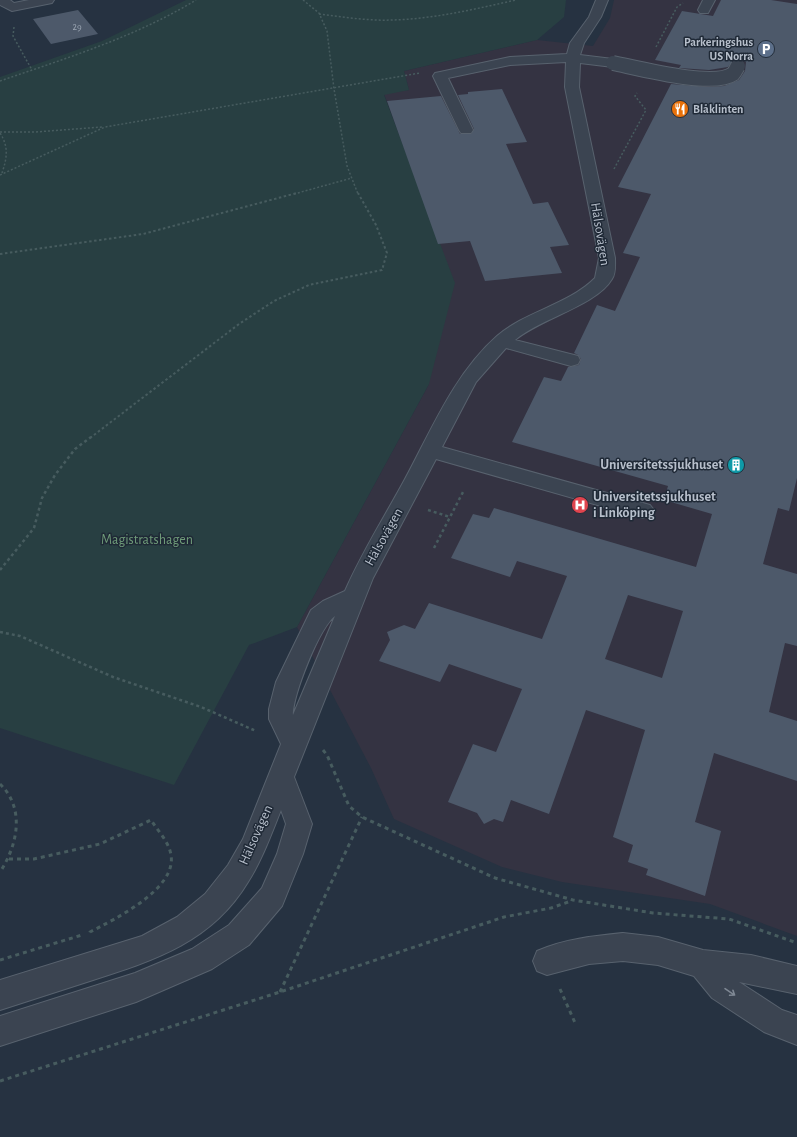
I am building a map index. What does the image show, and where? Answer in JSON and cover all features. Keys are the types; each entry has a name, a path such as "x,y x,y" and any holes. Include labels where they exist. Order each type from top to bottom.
{"street":[{"path":"1,0 12,7 48,0"},
{"name":"Hälsovägen","path":"0,995 148,948 187,927 215,903 238,874 254,845 362,578 468,380 485,359 503,342 526,324 590,292 602,282 607,270 607,258 572,87 572,58 576,43 595,17 602,0"},
{"path":"466,130 440,76 510,61 572,58 704,78 722,77 732,73 738,66"},
{"path":"503,342 571,360"},
{"path":"430,450 643,510"},
{"path":"0,1030 136,987 202,959 239,935 272,897 290,854 299,824 281,777"},
{"path":"547,961 589,950 623,947 658,951 703,964 751,969 797,980"},
{"path":"703,964 722,988 774,1022 797,1030"}],"path":[{"path":"0,81 114,40 183,8 196,0"},
{"path":"0,570 34,528 42,498 55,474 75,449 240,324 274,301 309,286 382,270 387,253 376,225 359,196 347,166 334,89 327,31 319,13 303,0"},
{"path":"319,13 369,20 402,20 438,16 516,0"},
{"path":"12,7 15,18 13,36 32,70"},
{"path":"0,132 35,132 105,126 222,105 334,89 427,72"},
{"path":"1,174 105,126"},
{"path":"0,132 6,141 8,155 1,174"},
{"path":"0,254 143,234 352,178"},
{"path":"434,548 463,492"},
{"path":"421,509 450,517"},
{"path":"0,632 20,636 112,676 201,707 254,730 294,743 321,748 328,755 349,806 362,817 495,878 573,900 653,913 730,919 797,943"},
{"path":"0,784 15,806 18,832 9,859 0,872"},
{"path":"280,992 362,817"},
{"path":"0,960 90,932 135,906 168,877 173,868 172,854 150,820 100,844 34,859 9,859"},
{"path":"0,1081 280,992 504,917 551,908 573,900"},
{"path":"78,970 90,932"},
{"path":"547,961 576,1025"}],"shaded area":[{"name":"Universitetssjukhuset i Linköping","path":"614,0 797,0 797,936 710,904 562,882 502,867 394,819 371,768 297,627 429,384 412,166 384,94 409,90 404,71 537,40 593,46 610,18"}],"green space":[{"name":"Magistratshagen","path":"186,0 566,0 564,17 537,40 404,71 409,90 384,95 455,283 429,384 297,627 249,645 174,785 0,728 0,77 102,41"}],"building":[{"name":"Universitetssjukhuset","path":"721,0 771,0 797,4 797,478 789,511 778,508 763,564 797,574 797,646 785,643 769,712 797,721 797,781 714,753 695,822 721,831 705,896 646,875 648,869 628,862 633,845 613,837 645,730 586,710 549,814 511,800 503,822 494,819 484,824 477,813 448,802 473,744 496,752 522,689 449,664 440,682 379,661 390,640 387,632 404,625 415,629 429,603 542,639 567,576 517,561 510,577 451,558 473,514 489,518 494,508 696,567 712,514 664,500 668,486 512,442 544,377 561,381 568,367 579,365 581,359 574,353 597,305 615,311 640,257 623,253 651,194 618,187 671,84 709,87 724,86 739,80 745,71 746,62 739,58 734,59 728,67 709,70 679,68 681,65 655,60 682,11 713,16","holes":["628,595 683,611 662,678 605,659"]},
{"path":"78,10 98,34 51,44 33,19"},
{"path":"502,89 527,142 506,144 533,204 548,202 569,245 550,247 562,273 485,281 470,241 438,244 387,101 441,96 460,134 471,134 474,129 458,95 468,94 468,92"}],"place":[{"name":"Parkeringshus US Norra","path":"766,49"},
{"name":"Blåklinten","path":"680,109"},
{"name":"Universitetssjukhuset","path":"736,465"},
{"name":"Universitetssjukhuset i Linköping","path":"580,505"}]}
